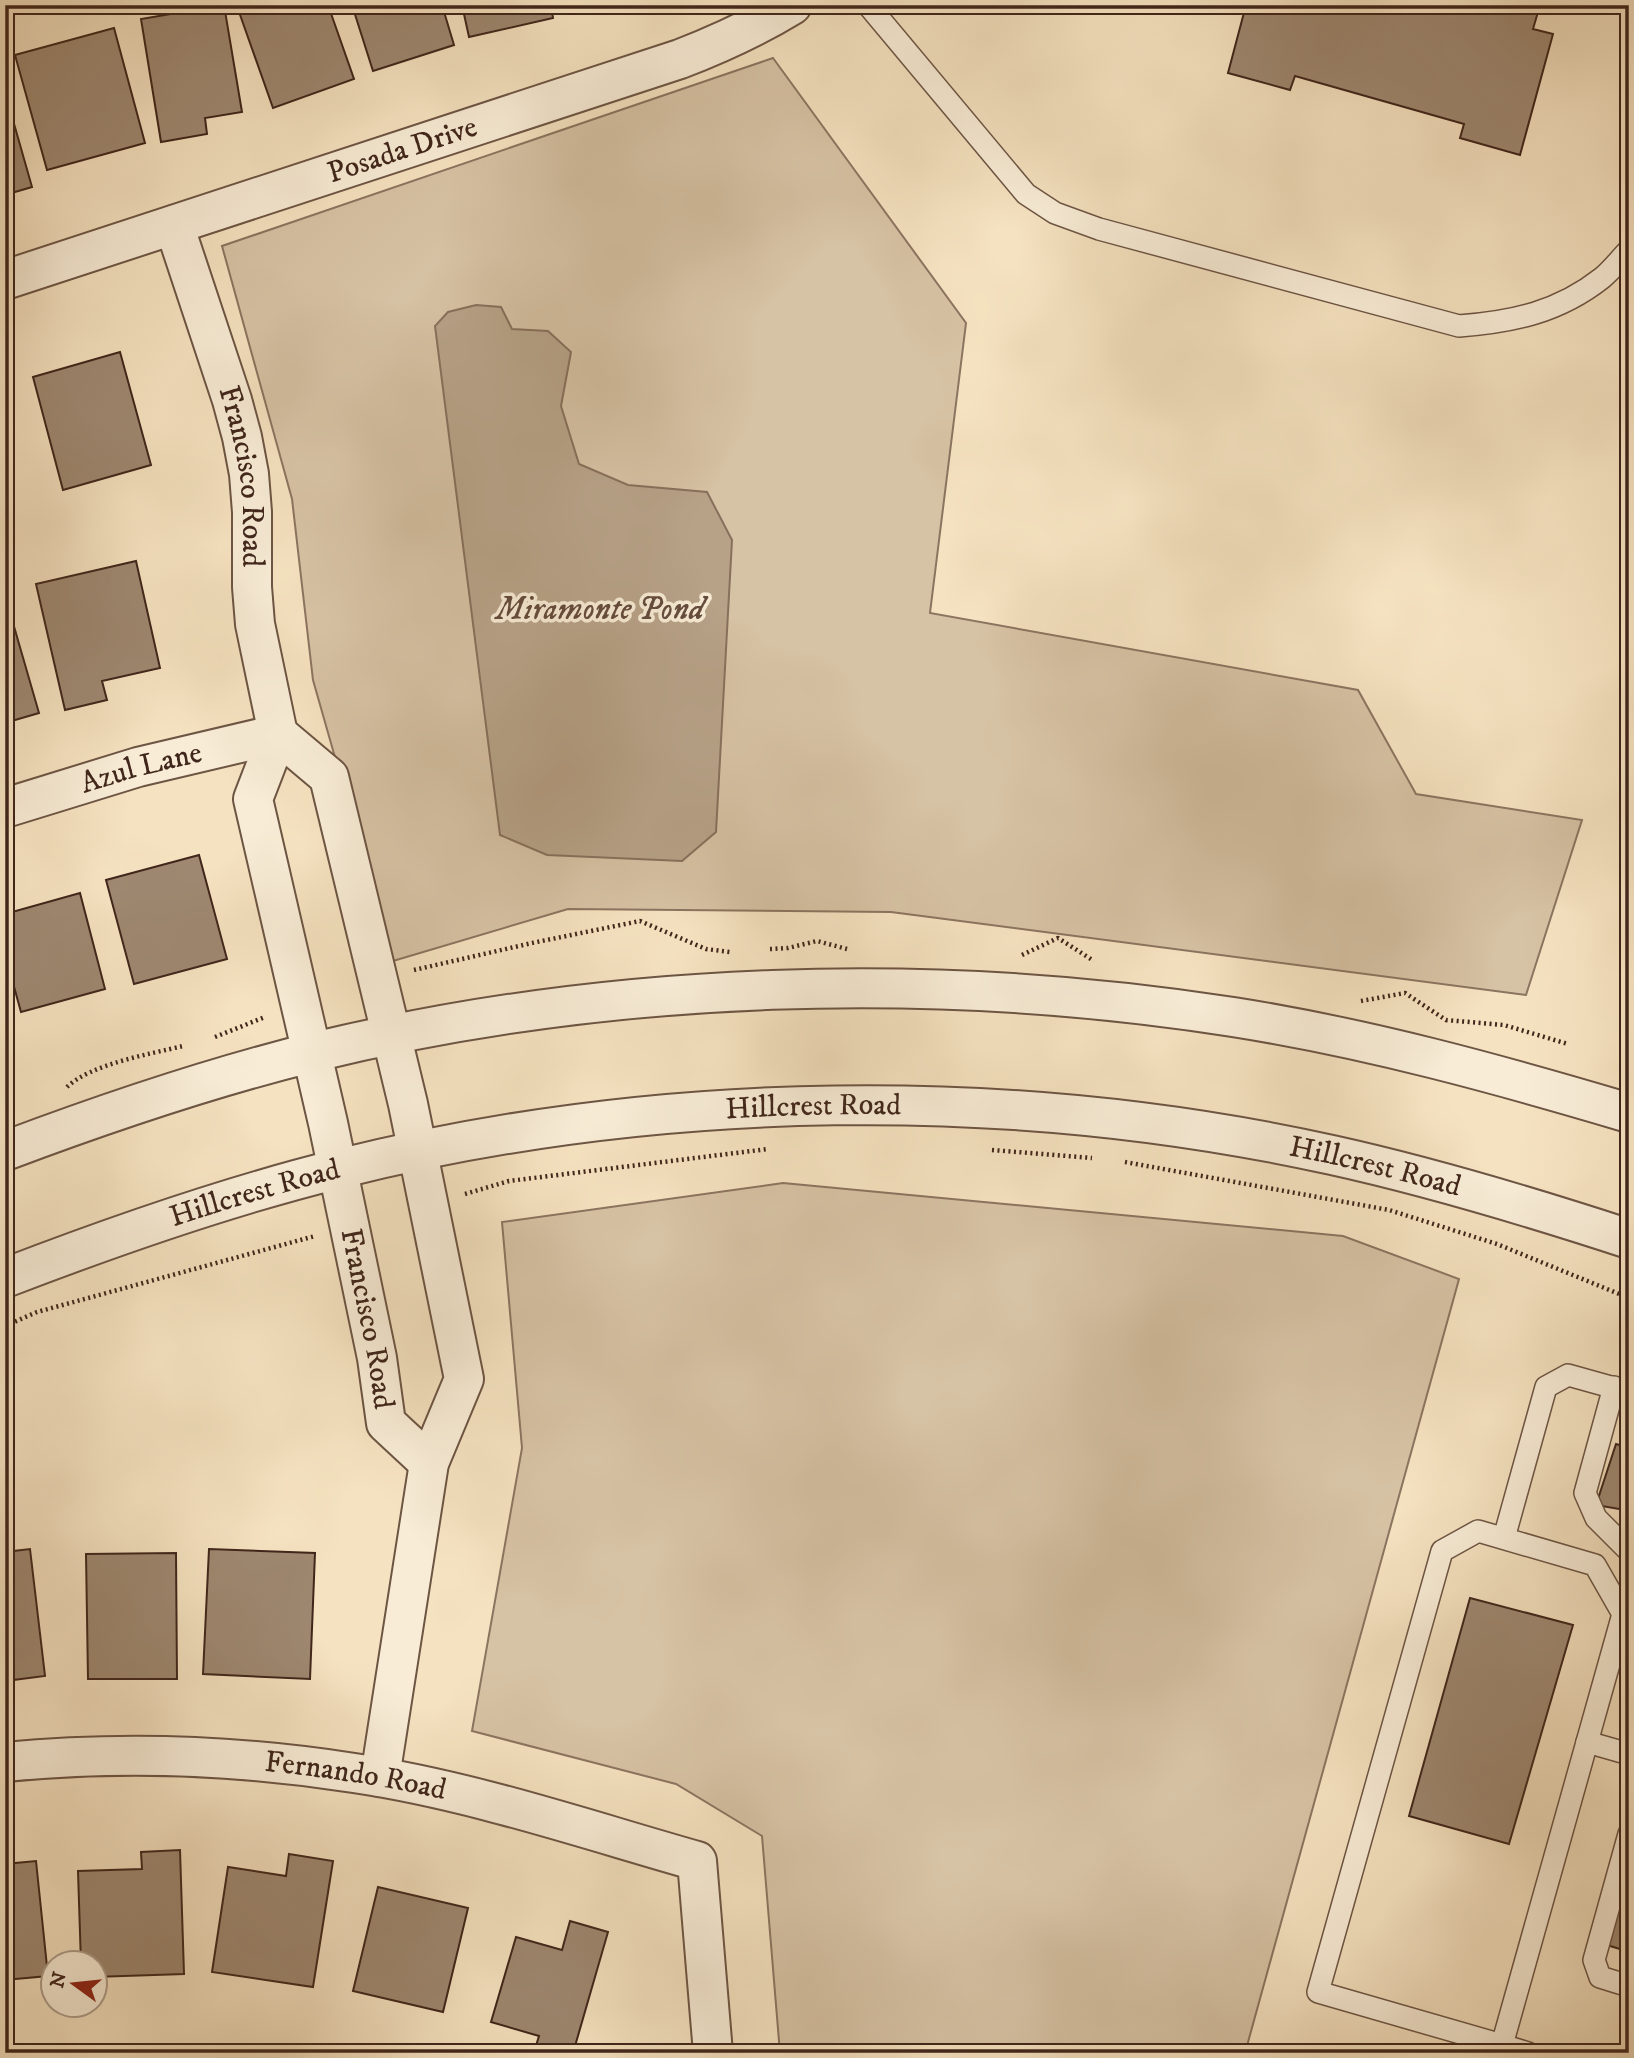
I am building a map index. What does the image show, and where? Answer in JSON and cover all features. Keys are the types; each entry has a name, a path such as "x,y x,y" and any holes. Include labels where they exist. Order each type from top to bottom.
{"street":[{"name":"Posada Drive","path":"5,281 680,59 760,24 792,5"},
{"name":"Francisco Road","path":"174,225 242,437 249,474 255,624 278,734 253,799 338,1169 377,1358 386,1423 429,1463"},
{"name":"Azul Lane","path":"5,808 138,767 278,734"},
{"path":"278,734 329,777 392,1035 464,1379 429,1463 380,1777"},
{"path":"5,1151 164,1095 312,1053 454,1023 623,1000 847,989 1041,995 1234,1017 1329,1034 1438,1059 1629,1114"},
{"name":"Hillcrest Road","path":"5,1279 144,1227 338,1169 418,1151 570,1126 664,1115 760,1109 950,1107 1046,1113 1181,1129 1329,1154 1422,1176 1629,1239"},
{"name":"Fernando Road","path":"5,1762 154,1755 251,1760 380,1777 496,1804 698,1861 713,2053"}],"lane":[{"path":"868,5 1026,194 1055,213 1099,229 1459,326 1522,318 1566,302 1603,277 1629,250"},
{"path":"1504,1538 1546,1387 1568,1375 1621,1390 1585,1493 1596,1518 1629,1551"},
{"path":"1502,2045 1587,1742 1622,1642 1623,1614 1595,1565 1478,1531 1443,1551 1318,1992 1528,2053"},
{"path":"1587,1742 1629,1754"},
{"path":"1629,1834 1594,1960 1600,1977 1629,1986"}],"path":[{"path":"429,1204 509,1181 772,1148"},
{"path":"987,1150 1094,1158"},
{"path":"1120,1161 1390,1210 1497,1244 1629,1298"},
{"path":"5,1326 37,1312 350,1226"}],"shaded area":[{"path":"773,58 966,323 930,613 1358,690 1416,794 1582,820 1526,995 891,912 568,909 393,961 313,680 292,499 222,246"},
{"path":"783,1183 1343,1236 1459,1279 1245,2053 780,2053 762,1836 676,1784 472,1731 522,1448 502,1222"}],"water":[{"name":"Miramonte Pond","path":"476,305 501,307 512,329 548,331 571,352 561,406 579,464 628,485 707,492 732,540 716,832 682,861 547,855 500,835 435,326 448,312"}],"building":[{"path":"224,5 242,112 205,118 207,134 161,142 141,19"},
{"path":"247,5 328,5 354,79 273,108 238,9"},
{"path":"352,5 442,5 454,45 373,71"},
{"path":"462,5 551,5 553,18 469,37"},
{"path":"1246,5 1540,5 1533,29 1553,34 1520,155 1460,138 1464,124 1295,76 1290,90 1228,73"},
{"path":"114,28 145,143 47,170 15,55"},
{"path":"5,92 32,187 5,195"},
{"path":"120,352 151,465 63,490 33,377"},
{"path":"136,561 160,668 102,681 107,700 65,710 36,584"},
{"path":"11,616 39,713 5,723 5,618"},
{"path":"199,855 227,959 134,984 106,880"},
{"path":"80,893 105,989 21,1012 5,954 5,914"},
{"path":"1616,1444 1629,1448 1629,1520 1622,1517 1625,1510 1596,1505"},
{"path":"30,1549 45,1676 5,1681 5,1552"},
{"path":"209,1549 315,1553 310,1679 203,1674"},
{"path":"176,1553 177,1679 88,1679 86,1554"},
{"path":"1470,1598 1573,1625 1509,1844 1409,1816"},
{"path":"180,1850 184,1974 108,1977 108,1950 81,1950 78,1871 142,1869 141,1852"},
{"path":"289,1854 333,1861 313,1987 212,1972 228,1867 286,1876"},
{"path":"36,1861 45,1950 38,1950 38,1977 5,1980 5,1864"},
{"path":"1629,1867 1629,1952 1607,1945"},
{"path":"378,1887 468,1908 443,2012 353,1991"},
{"path":"570,1921 608,1932 573,2053 547,2053 535,2049 539,2036 491,2022 516,1937 562,1950"}]}
